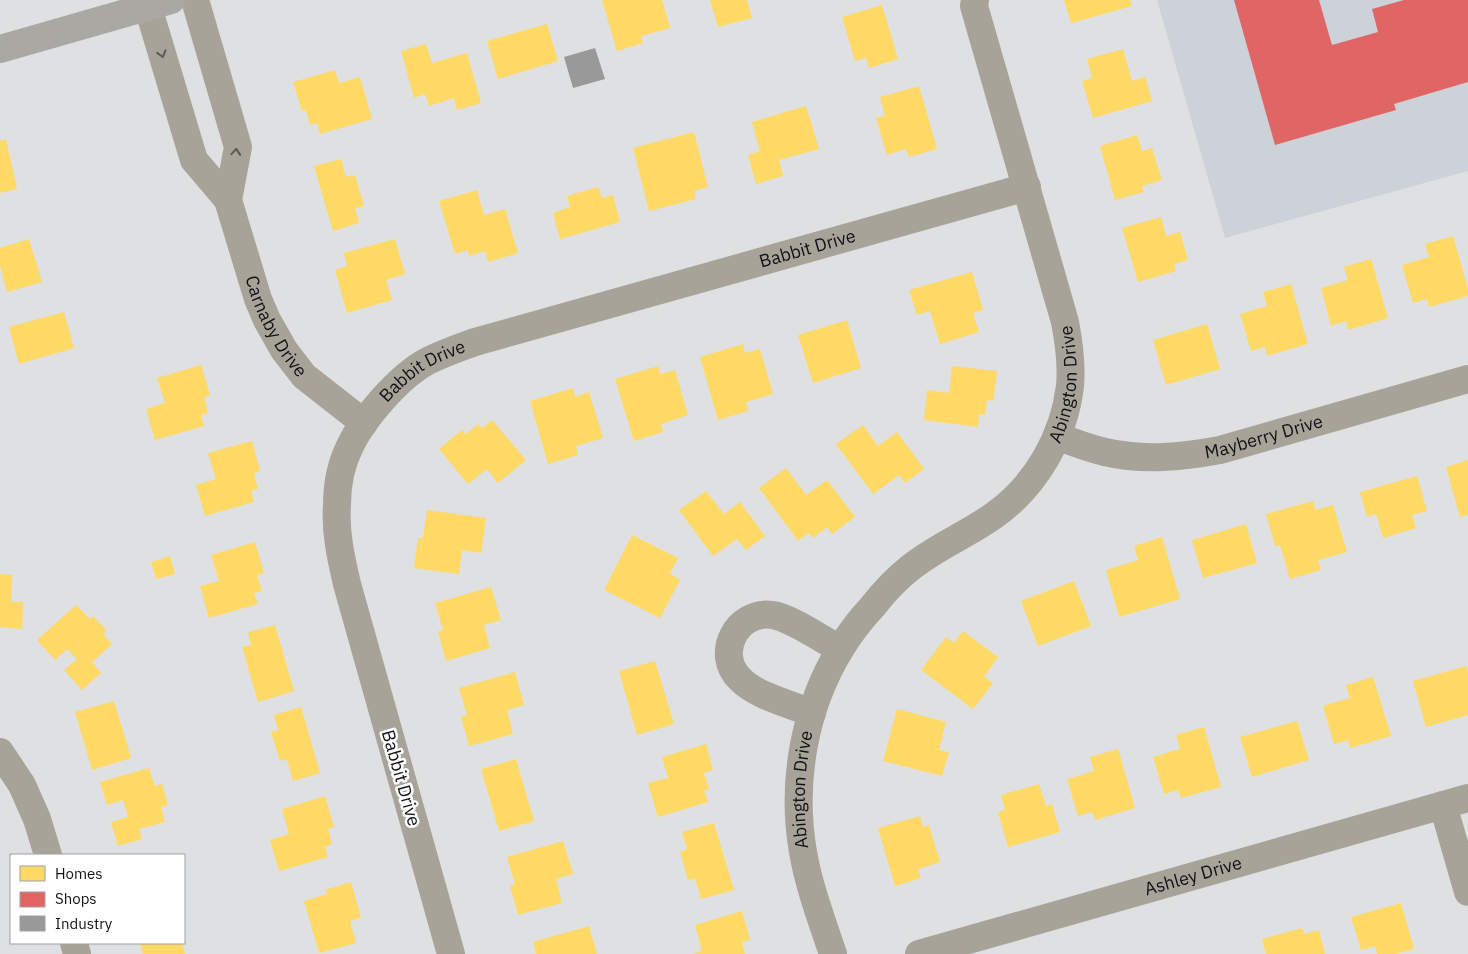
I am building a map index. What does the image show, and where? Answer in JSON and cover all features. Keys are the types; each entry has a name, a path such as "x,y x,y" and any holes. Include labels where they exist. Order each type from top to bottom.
{"main road":[{"path":"0,49 160,4"}],"street":[{"name":"Carnaby Drive","path":"194,0 238,147 228,200"},
{"name":"Abington Drive","path":"833,954 811,887 803,853 799,823 799,785 804,744 812,713 824,681 840,649 855,626 889,587 910,568 938,548 996,514 1019,495 1044,462 1057,436 1070,385 1070,354 1066,322 973,2"},
{"name":"Carnaby Drive","path":"160,4 194,160 228,200 258,299 267,320 284,350 304,376 364,424"},
{"name":"Babbit Drive","path":"450,954 340,555 337,514 339,483 344,462 350,445 382,400 403,378 424,363 449,351 475,342 1027,187"},
{"name":"Mayberry Drive","path":"1057,436 1105,452 1130,456 1156,457 1198,454 1230,447 1468,379"},
{"name":"Abington Drive","path":"812,713 757,691 740,680 733,671 728,659 729,646 733,636 738,627 749,619 760,615 771,615 783,617 840,649"},
{"path":"0,752 22,785 37,819 48,854"},
{"path":"1456,801 1468,892"},
{"name":"Ashley Drive","path":"919,954 1456,801"}],"shaded area":[{"path":"1157,0 1468,0 1468,171 1225,238"}],"building: Homes":[{"path":"602,0 662,0 670,28 641,36 643,43 617,51"},
{"path":"710,0 747,0 752,18 718,27"},
{"path":"1064,0 1130,0 1132,6 1071,23"},
{"path":"882,5 898,59 869,68 866,58 855,61 842,17"},
{"path":"547,24 558,61 498,79 487,41"},
{"path":"426,44 432,63 467,53 481,103 457,110 454,98 429,106 425,94 414,98 401,51"},
{"path":"1123,49 1132,81 1145,77 1152,101 1093,118 1082,81 1092,78 1087,59"},
{"path":"335,70 339,83 360,77 372,119 320,134 317,123 310,125 306,110 302,111 293,82"},
{"path":"919,86 937,149 909,157 906,149 887,155 876,118 885,116 880,97"},
{"path":"806,106 819,149 779,160 783,176 756,184 748,155 760,151 752,122"},
{"path":"694,132 708,187 694,191 696,199 649,211 633,148"},
{"path":"1137,135 1142,151 1152,148 1162,180 1142,186 1144,192 1115,200 1100,146"},
{"path":"6,139 17,189 0,193 0,141"},
{"path":"341,159 346,177 355,175 364,206 355,208 359,223 333,231 314,166"},
{"path":"598,187 602,198 613,195 620,222 560,239 553,213 570,207 567,196"},
{"path":"477,190 484,215 505,209 518,253 488,262 485,251 469,256 468,250 455,254 439,201"},
{"path":"1161,217 1166,236 1180,232 1188,260 1174,264 1176,271 1138,282 1122,228"},
{"path":"1453,236 1468,289 1468,296 1429,307 1427,299 1413,303 1402,265 1429,257 1425,244"},
{"path":"29,239 42,282 7,292 0,266 0,248"},
{"path":"395,239 405,274 386,280 392,300 347,313 335,270 347,266 344,253"},
{"path":"1371,259 1388,318 1348,330 1346,321 1331,326 1321,288 1348,280 1344,267"},
{"path":"972,272 983,310 973,313 979,332 940,344 930,311 917,315 909,290"},
{"path":"1291,284 1308,344 1267,356 1265,347 1251,351 1240,314 1267,306 1263,292"},
{"path":"64,312 74,348 19,364 9,327"},
{"path":"847,320 861,368 813,383 798,335"},
{"path":"1207,324 1220,369 1166,385 1153,340"},
{"path":"743,344 745,353 760,349 773,394 746,402 748,411 718,420 700,357"},
{"path":"201,365 210,395 204,398 208,413 201,415 204,426 155,440 146,409 165,403 157,378"},
{"path":"658,366 660,374 675,370 688,415 661,424 663,432 634,441 615,379"},
{"path":"952,366 997,371 993,401 987,400 985,415 979,414 978,427 924,420 927,390 949,393"},
{"path":"573,388 575,397 589,392 603,438 576,446 578,455 548,464 530,401"},
{"path":"492,420 526,460 498,483 487,469 468,484 439,449 462,430 466,434 478,424 482,428"},
{"path":"863,425 878,446 897,432 924,469 905,483 899,475 873,494 836,444"},
{"path":"252,441 260,471 254,473 258,489 251,491 254,502 205,516 196,485 216,479 208,453"},
{"path":"1468,460 1468,515 1460,517 1446,467"},
{"path":"786,468 806,495 827,480 855,517 832,534 827,527 813,538 809,533 798,541 759,488"},
{"path":"1417,476 1427,511 1412,515 1416,528 1383,538 1376,514 1367,517 1360,492"},
{"path":"706,491 724,514 740,502 765,536 746,550 737,539 713,556 679,510"},
{"path":"1313,501 1315,510 1333,505 1347,552 1318,560 1321,570 1290,579 1280,545 1275,546 1266,514"},
{"path":"427,510 486,518 481,553 462,550 459,574 414,568 418,538 423,538"},
{"path":"1246,524 1257,563 1203,578 1192,540"},
{"path":"632,535 678,558 670,574 680,580 660,618 604,590"},
{"path":"1162,537 1180,599 1119,617 1106,570 1138,560 1134,546"},
{"path":"255,542 264,573 257,575 262,591 254,593 258,604 209,618 200,586 219,581 211,555"},
{"path":"170,556 175,574 156,579 151,562"},
{"path":"0,574 12,575 11,602 23,602 22,629 0,627"},
{"path":"1074,581 1091,626 1038,646 1021,601"},
{"path":"491,587 501,620 484,625 490,648 446,661 438,631 443,630 435,603"},
{"path":"76,605 90,619 93,616 107,631 103,634 112,644 92,662 101,673 82,690 64,670 77,659 67,649 55,660 37,640"},
{"path":"275,625 294,691 258,702 242,647 251,645 248,632"},
{"path":"963,631 998,657 984,677 993,683 973,709 921,670 946,637 954,643"},
{"path":"655,661 674,724 637,735 619,671"},
{"path":"1466,666 1468,673 1468,715 1426,727 1413,681"},
{"path":"515,672 524,705 507,710 513,734 469,746 461,717 467,715 459,688"},
{"path":"1373,677 1391,736 1350,748 1348,740 1334,744 1323,706 1350,698 1346,685"},
{"path":"114,701 131,758 92,770 75,712"},
{"path":"301,707 320,773 293,781 287,759 280,761 271,732 278,730 274,715"},
{"path":"897,709 946,722 939,750 949,752 942,776 883,761"},
{"path":"1297,721 1309,760 1252,777 1240,737"},
{"path":"1204,727 1221,787 1181,798 1178,790 1164,794 1153,757 1180,749 1176,735"},
{"path":"706,744 713,770 704,773 709,789 704,790 708,802 658,817 648,783 668,778 662,757"},
{"path":"1118,749 1135,808 1095,820 1092,812 1078,816 1067,779 1094,771 1090,757"},
{"path":"516,759 534,821 499,831 481,769"},
{"path":"149,768 155,786 162,784 168,805 161,807 165,822 139,829 142,839 118,846 111,822 128,817 123,800 107,805 100,782"},
{"path":"1039,784 1046,806 1052,804 1060,832 1008,847 998,812 1005,810 1001,795"},
{"path":"325,796 334,827 328,829 332,844 325,847 328,857 279,871 270,840 289,834 282,809"},
{"path":"920,816 923,827 929,825 940,862 918,869 921,878 895,886 878,828"},
{"path":"714,823 734,890 701,899 695,878 688,880 680,852 687,849 682,832"},
{"path":"563,841 573,874 556,879 562,903 518,915 510,886 515,884 507,857"},
{"path":"351,882 361,918 350,921 356,943 319,953 304,901 327,894 325,890"},
{"path":"1401,903 1414,949 1396,954 1377,954 1375,946 1361,950 1351,917"},
{"path":"742,911 750,940 742,942 745,954 693,954 702,951 695,925"},
{"path":"589,926 597,954 536,954 533,942"},
{"path":"1302,928 1304,934 1319,930 1325,954 1266,954 1262,939"},
{"path":"140,944 182,944 185,954 143,954"}],"building: Shops":[{"path":"1234,0 1319,0 1332,45 1378,32 1372,9 1404,0 1468,0 1468,82 1394,104 1396,110 1275,145"}],"building: Industry":[{"path":"595,48 605,79 573,88 564,57"}]}
